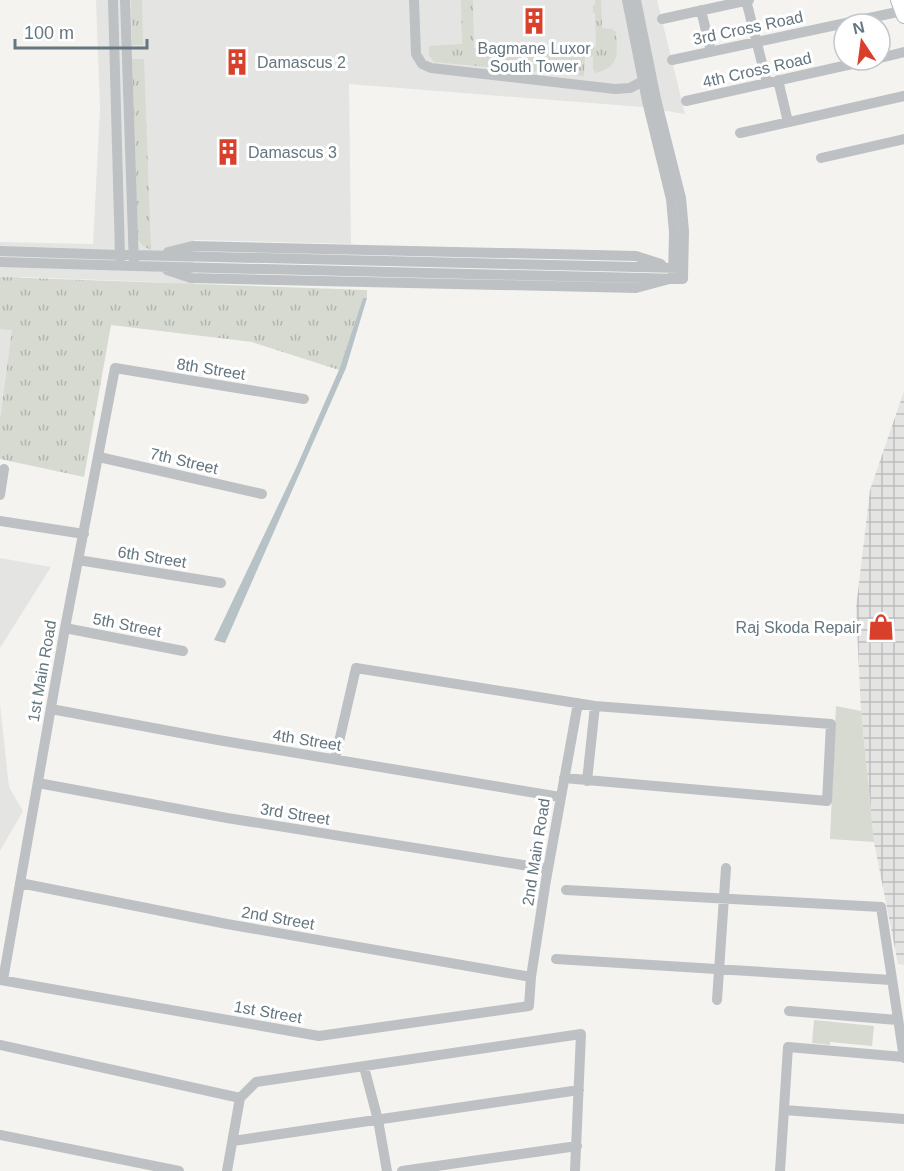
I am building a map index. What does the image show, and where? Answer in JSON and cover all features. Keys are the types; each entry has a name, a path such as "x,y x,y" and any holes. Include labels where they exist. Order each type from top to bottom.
{"street":[{"path":"112,0 120,260"},
{"path":"125,0 134,260"},
{"path":"414,0 416,54 422,64 430,68 615,89 630,88 643,81"},
{"path":"627,0 670,200 677,271"},
{"path":"636,0 656,99 681,198 684,231 677,271"},
{"path":"662,19 747,0 757,42 788,122"},
{"name":"3rd Cross Road","path":"672,60 901,9"},
{"path":"701,10 711,52"},
{"name":"4th Cross Road","path":"686,101 832,69"},
{"path":"740,134 904,96"},
{"path":"821,158 904,139"},
{"path":"153,261 192,246 636,256 677,271"},
{"path":"0,251 120,260"},
{"path":"0,262 134,260 630,272 677,271"},
{"path":"153,261 191,278 636,288 677,271"},
{"name":"8th Street","path":"115,368 304,399"},
{"name":"1st Main Road","path":"2,980 65,628 115,368"},
{"name":"7th Street","path":"99,457 262,494"},
{"path":"0,495 4,469"},
{"path":"0,521 84,534"},
{"name":"6th Street","path":"78,560 221,583"},
{"name":"5th Street","path":"65,628 183,651"},
{"path":"335,759 356,668 595,706 831,724 827,801 564,778"},
{"name":"2nd Main Road","path":"529,1006 531,977 548,869 578,703"},
{"path":"587,781 595,706"},
{"name":"4th Street","path":"51,709 560,797"},
{"name":"3rd Street","path":"38,783 226,818 548,869"},
{"path":"717,1000 726,868"},
{"name":"2nd Street","path":"20,883 227,924 531,977"},
{"path":"566,890 881,907 904,1057 788,1047 781,1171"},
{"path":"556,959 891,980"},
{"name":"1st Street","path":"2,980 319,1036 529,1006"},
{"path":"789,1011 897,1020"},
{"path":"227,1171 240,1098 256,1082 582,1034 575,1171"},
{"path":"0,1045 240,1098"},
{"path":"364,1067 378,1120 387,1171"},
{"path":"233,1141 579,1090"},
{"path":"784,1110 904,1119"},
{"path":"0,1135 179,1171"},
{"path":"402,1171 577,1146"}],"shaded area":[{"path":"96,0 657,0 685,114 642,107 349,84 351,244 194,240 194,285 20,277 0,419 0,242 93,244 100,109"},
{"path":"363,298 367,298 346,368 225,643 214,640 296,468 339,370"},
{"path":"904,391 904,965 898,964 874,842 861,711 856,608 870,490"},
{"path":"0,558 51,567 0,648"},
{"path":"0,704 9,787 23,811 0,851"}],"green space":[{"path":"131,0 142,0 143,45 132,45"},
{"path":"461,0 473,0 474,48 596,47 593,5 595,5 595,0 601,0 602,28 616,32 616,58 610,66 596,73 593,70 593,57 585,57 584,76 434,62 429,55 429,46 462,44"},
{"path":"132,59 144,59 151,250 137,239"},
{"path":"0,277 367,290 367,298 363,298 339,370 252,342 111,325 84,477 0,459 0,419 12,330 0,329"},
{"path":"836,706 861,711 874,842 830,839"},
{"path":"814,1020 874,1026 872,1046 830,1042 830,1045 812,1043"}],"place":[{"name":"Bagmane Luxor South Tower","path":"534,21"},
{"name":"Damascus 2","path":"237,62"},
{"name":"Damascus 3","path":"228,152"},
{"name":"Raj Skoda Repair","path":"881,627"}]}
